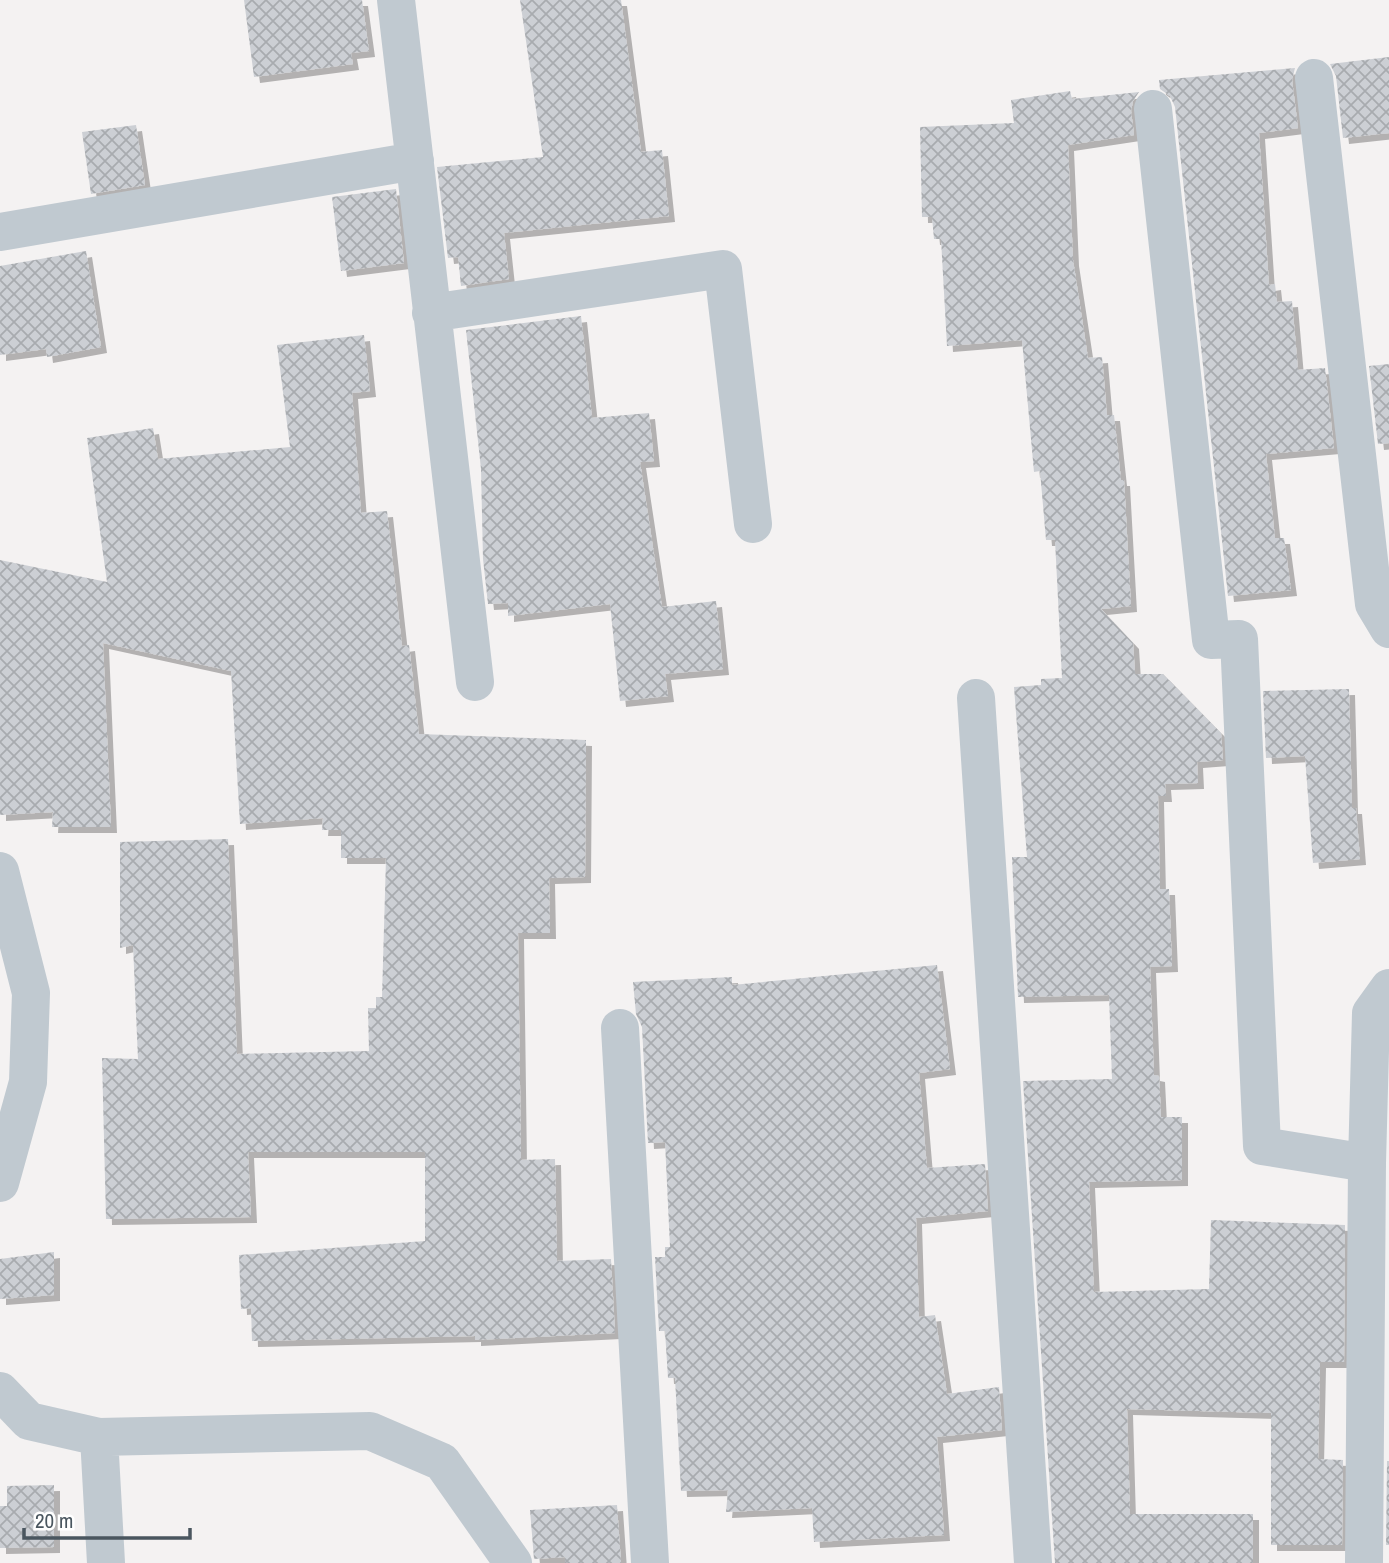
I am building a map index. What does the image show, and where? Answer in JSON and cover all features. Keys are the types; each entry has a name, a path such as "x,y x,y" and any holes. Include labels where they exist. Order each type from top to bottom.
{"street":[{"path":"396,0 475,682"},
{"path":"1314,78 1374,604 1389,629"},
{"path":"1153,109 1211,640 1240,639 1262,1146 1367,1163"},
{"path":"0,232 415,160"},
{"path":"431,313 723,269 753,524"},
{"path":"976,698 1033,1563"},
{"path":"0,872 31,993 28,1082 0,1183"},
{"path":"1364,1563 1371,1013 1389,988"},
{"path":"620,1028 650,1563"},
{"path":"0,1391 29,1420 99,1437 370,1431 442,1462 513,1563"},
{"path":"99,1437 106,1563"}],"building":[{"path":"244,0 362,0 369,51 351,53 353,64 254,77"},
{"path":"520,0 621,0 641,152 662,150 669,216 504,233 509,279 461,286 458,257 448,258 437,167 543,157"},
{"path":"1389,57 1389,133 1343,138 1336,76 1330,64"},
{"path":"1295,68 1292,80 1298,128 1259,133 1269,285 1275,284 1277,302 1292,301 1298,370 1325,368 1334,448 1266,454 1275,538 1284,538 1291,590 1228,596 1175,107 1170,96 1160,89 1159,80"},
{"path":"1070,91 1072,99 1139,92 1131,111 1134,135 1068,145 1073,260 1088,358 1102,357 1107,415 1114,415 1121,480 1124,480 1131,606 1101,609 1133,643 1135,674 1163,674 1221,733 1223,760 1197,762 1198,783 1165,784 1166,796 1158,796 1160,889 1169,889 1172,966 1150,967 1154,1075 1159,1076 1161,1117 1182,1117 1182,1180 1089,1182 1094,1292 1209,1289 1211,1220 1345,1225 1344,1362 1320,1362 1318,1459 1343,1460 1342,1545 1271,1545 1271,1413 1127,1409 1130,1514 1253,1514 1253,1563 1055,1563 1023,1081 1112,1079 1109,995 1018,997 1012,857 1027,857 1014,687 1041,685 1041,679 1062,678 1055,540 1046,540 1040,471 1034,472 1022,340 947,346 941,239 934,239 932,217 922,217 920,127 1014,123 1011,100"},
{"path":"136,125 145,185 91,194 82,132"},
{"path":"396,189 404,263 341,271 332,197"},
{"path":"86,251 101,347 47,357 46,349 0,355 0,266"},
{"path":"581,316 592,418 649,413 654,461 640,462 662,607 716,601 723,669 665,674 668,696 620,701 610,604 508,616 508,603 488,604 483,559 481,469 466,330"},
{"path":"364,335 370,391 352,393 361,513 387,511 402,646 409,645 419,734 586,740 585,877 549,878 550,933 518,933 521,1160 555,1159 557,1261 611,1259 615,1333 475,1340 475,1336 252,1341 251,1308 241,1309 239,1255 425,1241 425,1152 248,1152 251,1217 106,1219 102,1058 138,1059 133,945 120,948 120,842 228,839 237,1054 369,1051 368,1008 376,1008 376,997 382,997 386,858 341,858 341,830 322,830 323,818 240,824 231,671 103,643 111,827 52,827 53,812 0,815 0,560 107,582 87,438 153,428 158,459 290,447 277,345"},
{"path":"1389,364 1389,443 1378,444 1369,366"},
{"path":"1349,689 1352,808 1356,808 1360,859 1313,863 1305,756 1266,758 1263,691"},
{"path":"937,965 950,1069 919,1073 927,1168 985,1164 988,1211 916,1218 919,1317 935,1315 947,1394 999,1387 1002,1430 937,1437 944,1535 814,1542 812,1508 726,1512 728,1490 681,1491 675,1378 668,1378 665,1331 659,1331 655,1257 665,1257 665,1247 670,1247 665,1142 648,1143 642,1027 636,1014 633,982 732,977 732,985"},
{"path":"54,1252 54,1295 0,1299 0,1259"},
{"path":"1389,1461 1389,1545 1386,1545"},
{"path":"54,1485 54,1547 0,1548 0,1506 7,1506 7,1486"},
{"path":"617,1505 621,1563 565,1563 565,1557 534,1559 530,1510"}]}
